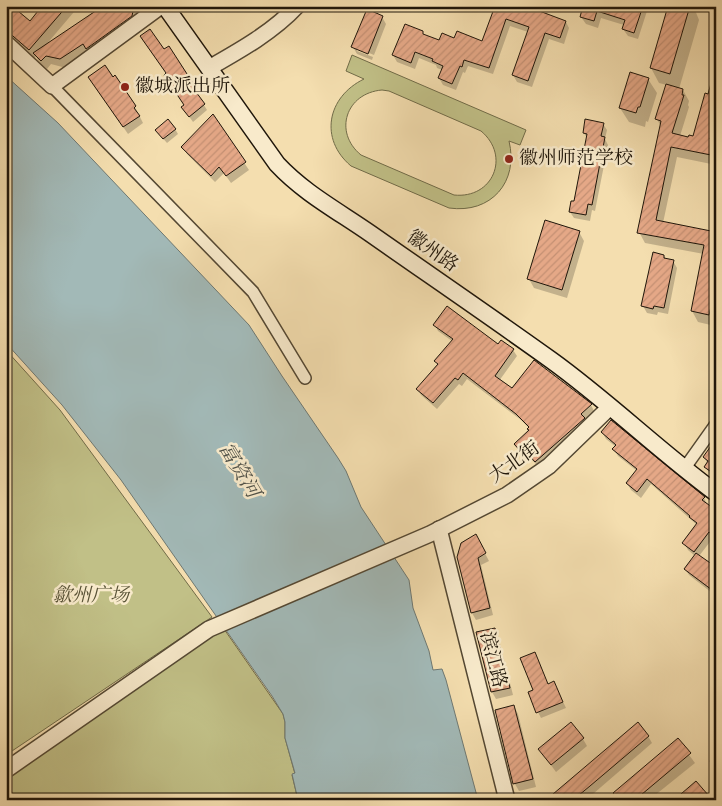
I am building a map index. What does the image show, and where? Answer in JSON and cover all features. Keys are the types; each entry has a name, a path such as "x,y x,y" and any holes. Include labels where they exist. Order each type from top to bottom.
{"main road":[{"name":"徽州路","path":"163,6 277,164 300,187 544,355 716,493"}],"street":[{"path":"52,86 163,6"},
{"path":"209,68 250,43 282,20 297,6"},
{"path":"6,43 52,86 253,292 305,378"},
{"name":"大北街","path":"6,770 209,629 435,532 524,484 549,466 610,407"},
{"path":"684,469 716,424"},
{"name":"滨江路","path":"435,532 507,800"}],"green space":[{"path":"352,55 526,130 520,145 509,141 510,170 498,192 478,206 464,209 449,208 351,166 334,144 331,131 335,107 342,96 364,79 346,71","holes":["382,90 389,91 481,131 490,141 495,152 496,163 488,183 479,190 468,194 454,195 361,155 352,146 347,136 346,125 348,115 352,106 360,98"]},
{"name":"歙州广场","path":"6,350 60,410 212,617 6,755"},
{"path":"224,629 283,714 285,738 295,774 292,775 298,800 6,800 6,777 212,633"}],"water":[{"name":"富资河","path":"6,76 58,123 249,325 338,458 346,471 361,507 409,580 413,608 429,651 433,670 442,669 446,680 478,800 298,800 292,774 295,773 285,738 283,714 272,696 121,480 62,405 6,343"}],"building":[{"path":"6,6 12,6 30,21 42,6 67,6 29,50 6,30"},
{"path":"103,6 134,6 132,16 86,49 83,44 60,59 46,56 41,61 33,53"},
{"path":"495,6 526,6 566,21 560,38 545,33 528,81 512,75 529,27 506,19 489,68 464,60 452,84 438,78 443,66 432,61 433,59 415,52 411,63 392,55 405,24 439,40 442,33 454,38 457,31 482,41"},
{"path":"583,6 643,6 634,33 622,29 625,20 597,11 594,21 580,17"},
{"path":"668,6 690,6 670,74 650,68"},
{"path":"367,9 383,16 368,54 351,47"},
{"path":"150,29 164,49 169,46 205,104 189,117 181,107 184,105 164,75 166,73 140,36"},
{"path":"105,65 113,77 115,75 136,106 134,108 140,116 123,127 88,77"},
{"path":"630,72 649,78 640,107 638,107 636,113 619,108"},
{"path":"713,76 716,76 716,120 710,139 716,140 716,156 671,147 656,220 716,232 716,285 709,315 691,311 704,245 637,233 661,121 655,119 666,84 683,89 682,95 684,95 672,133 688,137 689,135 693,136 705,93 708,94"},
{"path":"213,114 246,162 226,176 219,167 211,176 181,147"},
{"path":"168,119 176,129 163,139 155,130"},
{"path":"585,119 604,123 601,136 605,137 592,205 588,204 586,215 569,212 571,201 574,201 587,134 583,133"},
{"path":"545,220 580,231 562,290 527,279"},
{"path":"653,252 664,255 664,258 674,260 664,308 654,306 653,309 641,306"},
{"path":"447,306 498,344 501,340 514,349 495,376 512,388 534,360 592,404 581,414 585,418 535,462 527,453 524,455 514,444 529,430 527,429 529,427 516,414 463,373 458,380 455,378 433,403 416,389 438,364 434,361 453,339 433,325"},
{"path":"611,420 705,497 702,500 716,510 716,537 709,532 694,552 682,543 697,523 647,479 637,492 626,483 637,469 612,449 616,445 601,432"},
{"path":"716,439 716,475 704,467 708,461 703,457"},
{"path":"476,534 486,553 478,558 490,608 471,613 457,557 461,543"},
{"path":"696,553 716,567 716,593 684,569"},
{"path":"495,628 510,688 491,692 476,632"},
{"path":"535,652 548,684 554,681 563,702 536,713 528,692 533,690 520,658"},
{"path":"514,705 533,779 513,784 495,710"},
{"path":"571,722 584,738 551,765 538,749"},
{"path":"638,722 649,736 573,800 546,800"},
{"path":"678,738 691,753 635,800 619,800 613,793"},
{"path":"696,781 709,796 704,800 674,800"}],"place":[{"name":"徽城派出所","path":"125,87"},
{"name":"徽州师范学校","path":"509,159"}]}
